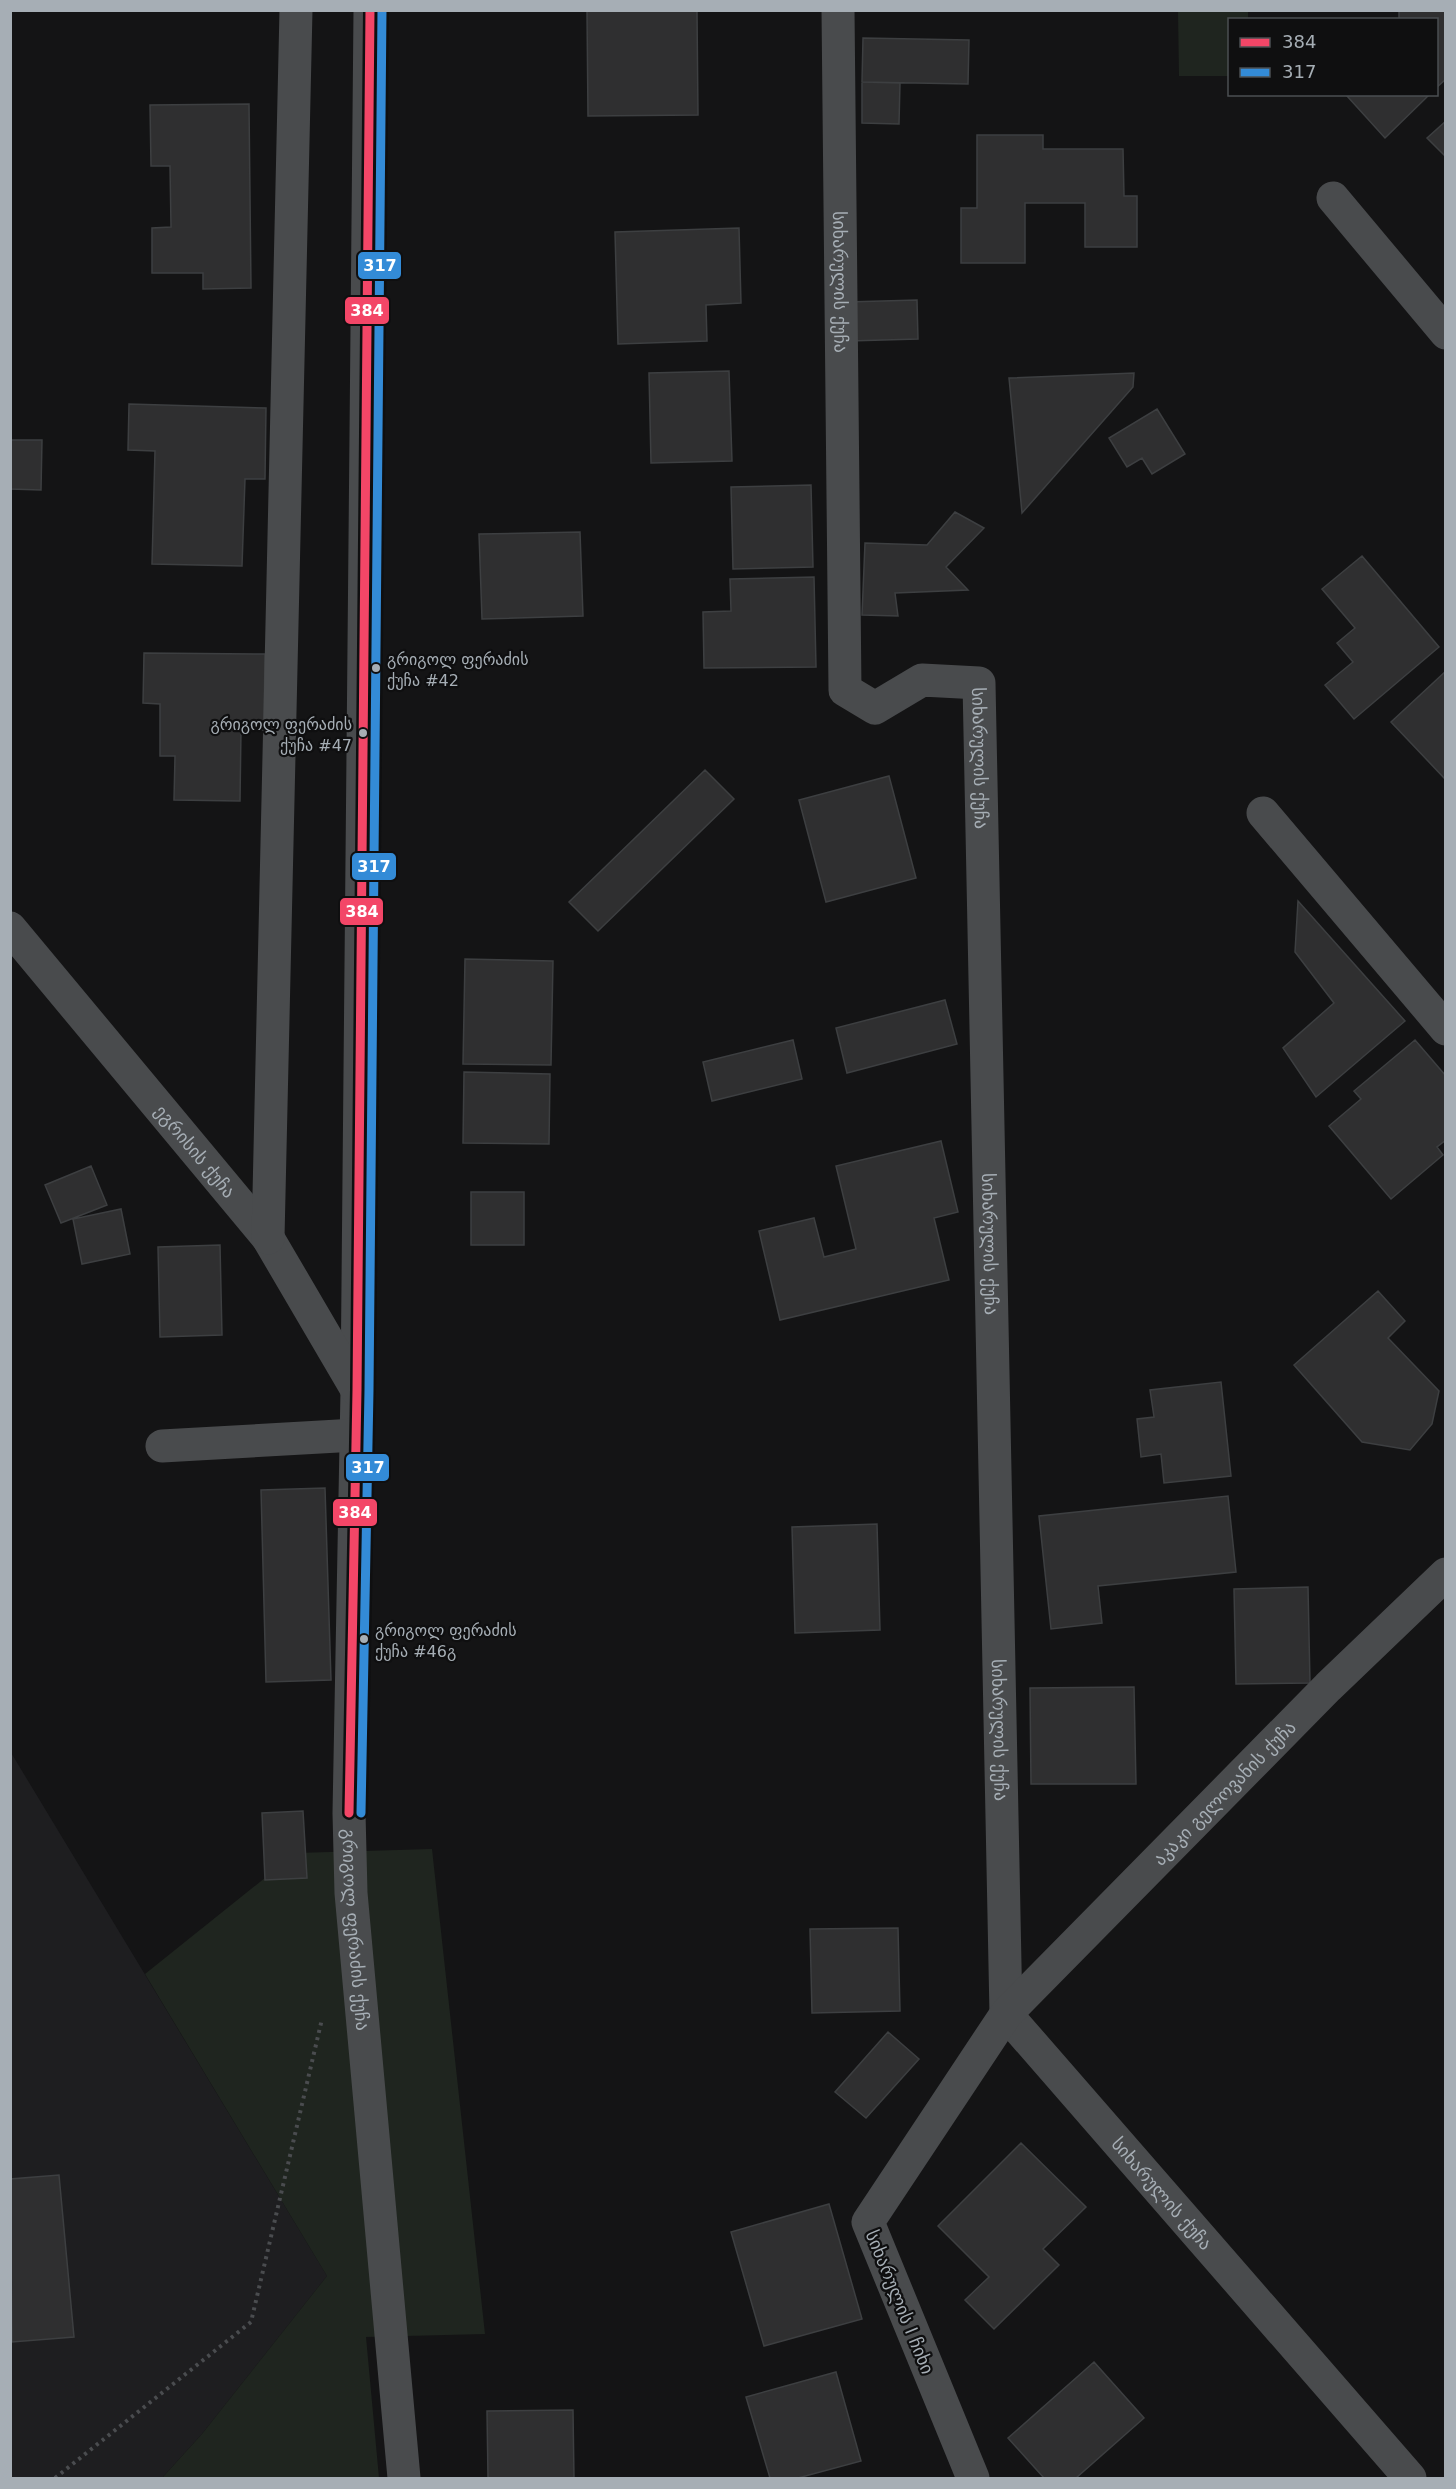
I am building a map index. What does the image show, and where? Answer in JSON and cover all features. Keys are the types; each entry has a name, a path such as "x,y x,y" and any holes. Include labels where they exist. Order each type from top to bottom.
{"street":[{"path":"267,1238 296,10"},
{"name":"გრიგოლ ფერაძის ქუჩა","path":"370,10 357,1390 349,1813 351,1893 404,2478"},
{"name":"სიხარულის ქუჩა","path":"838,10 844,690 875,708 922,680 979,683 1006,2014 1410,2478"},
{"path":"1333,198 1446,333"},
{"path":"1263,813 1446,1029"},
{"name":"ეგრისის ქუჩა","path":"10,927 267,1238 357,1390"},
{"path":"162,1446 356,1435"},
{"name":"აკაკი გელოვანის ქუჩა","path":"1006,2014 1328,1687 1446,1574"},
{"name":"სიხარულის I ჩიხი","path":"972,2478 868,2222 1006,2014"}],"path":[{"path":"55,2478 251,2322 324,2009"}],"shaded area":[{"path":"1178,11 1248,11 1248,18 1228,18 1228,76 1179,76"},
{"path":"10,1751 327,2276 202,2434 162,2478 11,2478"},
{"path":"432,1849 485,2334 366,2337 379,2478 162,2478 202,2434 327,2276 145,1974 296,1853"}],"building":[{"path":"1399,10 1446,10 1446,79 1438,86 1438,18 1399,18"},
{"path":"587,11 697,11 698,115 588,116"},
{"path":"863,38 969,40 968,84 862,82"},
{"path":"862,82 900,83 899,124 862,123"},
{"path":"1347,96 1428,96 1385,138"},
{"path":"249,104 251,288 203,289 203,273 152,273 152,228 171,227 170,166 151,166 150,105"},
{"path":"1446,121 1446,157 1427,138"},
{"path":"977,135 1043,135 1043,149 1123,149 1124,196 1137,196 1137,247 1085,247 1085,203 1025,203 1025,263 961,263 961,208 977,208"},
{"path":"739,228 741,303 706,305 707,341 618,344 615,232"},
{"path":"917,300 918,339 849,341 847,302"},
{"path":"729,371 732,461 651,463 649,373"},
{"path":"1134,373 1133,387 1022,513 1009,378"},
{"path":"129,404 266,408 265,479 245,479 242,566 152,564 155,451 128,450"},
{"path":"1157,409 1185,454 1152,474 1142,458 1127,467 1109,438"},
{"path":"10,440 42,440 41,490 10,489"},
{"path":"811,485 813,567 733,569 731,487"},
{"path":"955,512 984,528 946,567 968,590 895,593 898,616 862,615 865,543 927,545"},
{"path":"580,532 583,616 482,619 479,534"},
{"path":"1362,556 1439,647 1354,719 1325,685 1353,662 1337,643 1355,628 1322,589"},
{"path":"814,577 816,667 704,668 703,612 731,611 730,579"},
{"path":"144,653 265,654 264,730 241,730 240,801 174,800 175,756 160,756 160,704 143,703"},
{"path":"1446,671 1446,780 1391,722"},
{"path":"705,770 734,799 598,931 569,902"},
{"path":"889,776 916,878 826,902 799,800"},
{"path":"1298,901 1405,1021 1316,1097 1283,1048 1334,1003 1295,952"},
{"path":"465,959 553,961 551,1065 463,1064"},
{"path":"945,1000 957,1044 847,1073 836,1028"},
{"path":"793,1040 802,1079 712,1101 703,1062"},
{"path":"1415,1040 1446,1076 1446,1140 1437,1147 1443,1155 1391,1199 1329,1126 1361,1099 1354,1091"},
{"path":"464,1072 550,1074 549,1144 463,1143"},
{"path":"941,1141 958,1212 934,1218 949,1280 780,1320 759,1231 814,1218 824,1257 856,1249 836,1166"},
{"path":"91,1166 107,1205 61,1223 45,1185"},
{"path":"471,1192 524,1192 524,1245 471,1245"},
{"path":"121,1209 130,1254 82,1264 73,1219"},
{"path":"220,1245 222,1335 160,1337 158,1247"},
{"path":"1378,1291 1405,1321 1388,1338 1439,1391 1432,1424 1410,1450 1362,1442 1294,1365"},
{"path":"1221,1382 1231,1476 1164,1483 1161,1454 1141,1457 1137,1419 1154,1417 1150,1390"},
{"path":"325,1488 331,1680 266,1682 261,1490"},
{"path":"1228,1496 1236,1572 1098,1586 1102,1623 1051,1629 1039,1516"},
{"path":"877,1524 880,1630 795,1633 792,1527"},
{"path":"1308,1587 1310,1683 1236,1684 1234,1589"},
{"path":"1134,1687 1136,1784 1031,1784 1030,1688"},
{"path":"303,1811 307,1878 265,1880 262,1813"},
{"path":"898,1928 900,2011 812,2013 810,1929"},
{"path":"888,2032 919,2059 866,2118 835,2092"},
{"path":"1021,2143 1086,2207 1043,2249 1059,2265 994,2329 965,2300 989,2277 938,2226"},
{"path":"59,2175 74,2337 12,2342 10,2179"},
{"path":"829,2204 862,2319 764,2346 731,2232"},
{"path":"1094,2362 1144,2418 1076,2478 1044,2478 1008,2438"},
{"path":"836,2372 861,2461 798,2478 770,2478 746,2397"},
{"path":"573,2410 574,2478 488,2478 487,2411"}],"transit line":[{"name":"384","path":"349,1813 357,1390 370,10"},
{"name":"317","path":"361,1813 369,1390 382,10"}],"place":[{"name":"გრიგოლ ფერაძის ქუჩა #42","path":"376,668"},
{"name":"გრიგოლ ფერაძის ქუჩა #47","path":"363,733"},
{"name":"გრიგოლ ფერაძის ქუჩა #46გ","path":"364,1639"}]}
